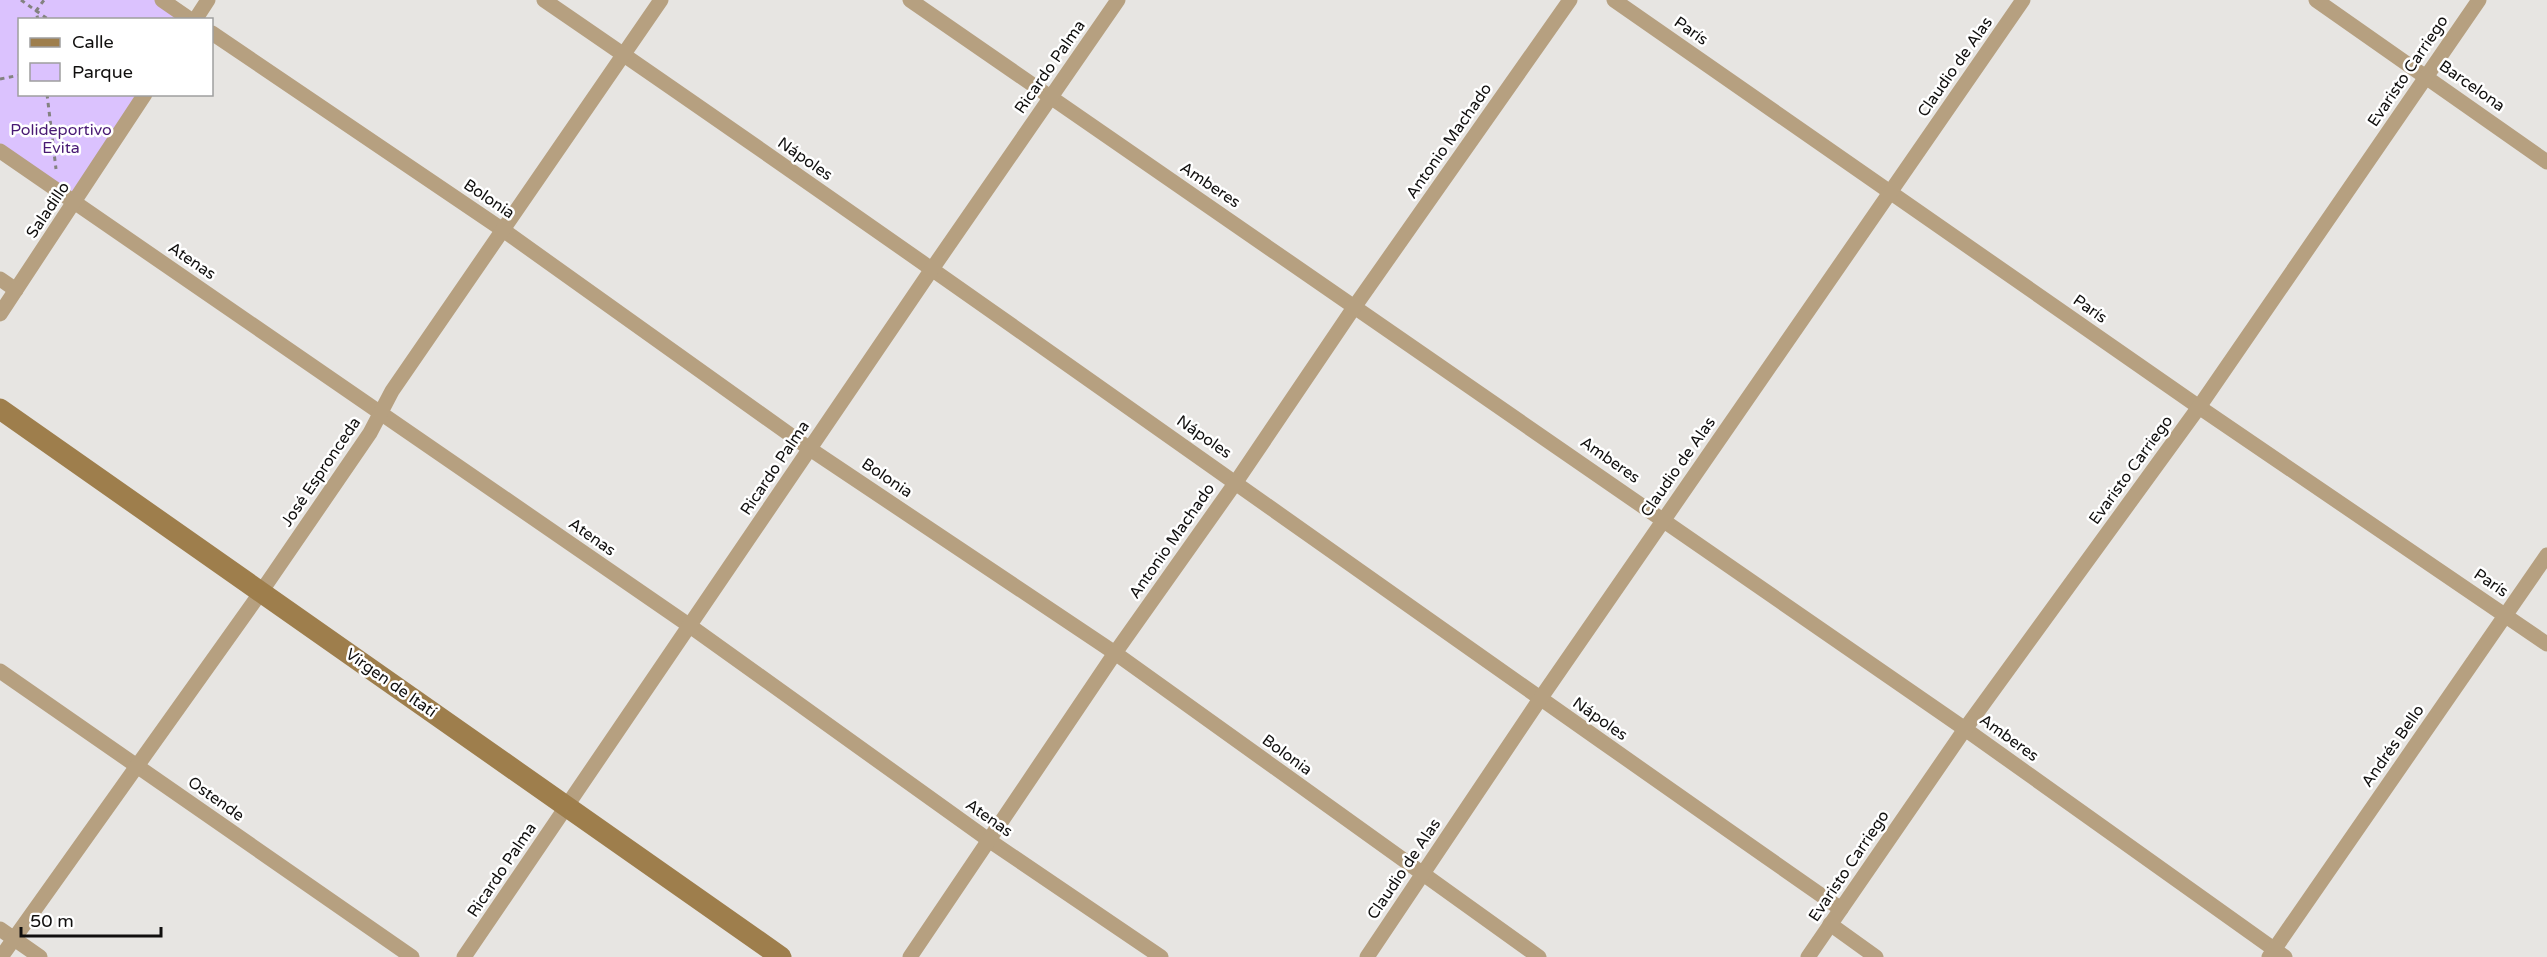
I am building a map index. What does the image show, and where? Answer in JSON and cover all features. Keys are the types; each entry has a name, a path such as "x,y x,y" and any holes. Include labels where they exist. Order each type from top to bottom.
{"street":[{"path":"162,0 190,18"},
{"path":"194,18 208,0"},
{"name":"Nápoles","path":"544,0 1236,482 1540,699 1841,909"},
{"name":"José Espronceda","path":"1,957 261,592 370,433 392,391 661,0"},
{"name":"Amberes","path":"910,0 1965,729 2276,954"},
{"name":"Ricardo Palma","path":"464,957 1118,0"},
{"name":"Antonio Machado","path":"910,957 1115,653 1570,0"},
{"name":"París","path":"1614,0 2199,407 2547,644"},
{"name":"Claudio de Alas","path":"1367,957 1540,699 2023,0"},
{"name":"Barcelona","path":"2316,0 2547,162"},
{"name":"Evaristo Carriego","path":"1808,957 1965,729 2199,407 2479,0"},
{"name":"Bolonia","path":"213,34 504,230 810,449 1115,653 1539,957"},
{"name":"Saladillo","path":"0,314 144,96"},
{"name":"Atenas","path":"0,151 690,626 990,841 1161,957"},
{"path":"0,279 16,290"},
{"name":"Virgen de Itatí","path":"0,409 782,957"},
{"name":"Andrés Bello","path":"2276,954 2547,555"},
{"name":"Ostende","path":"0,671 412,957"},
{"path":"1830,924 1876,957"},
{"path":"0,929 40,957"}],"path":[{"path":"21,0 47,18"},
{"path":"38,18 36,10 44,0"},
{"path":"0,79 18,75"},
{"path":"47,96 59,192"}],"green space":[{"name":"Polideportivo Evita","path":"0,0 162,0 189,18 18,18 18,96 144,96 75,203 0,150"}]}
